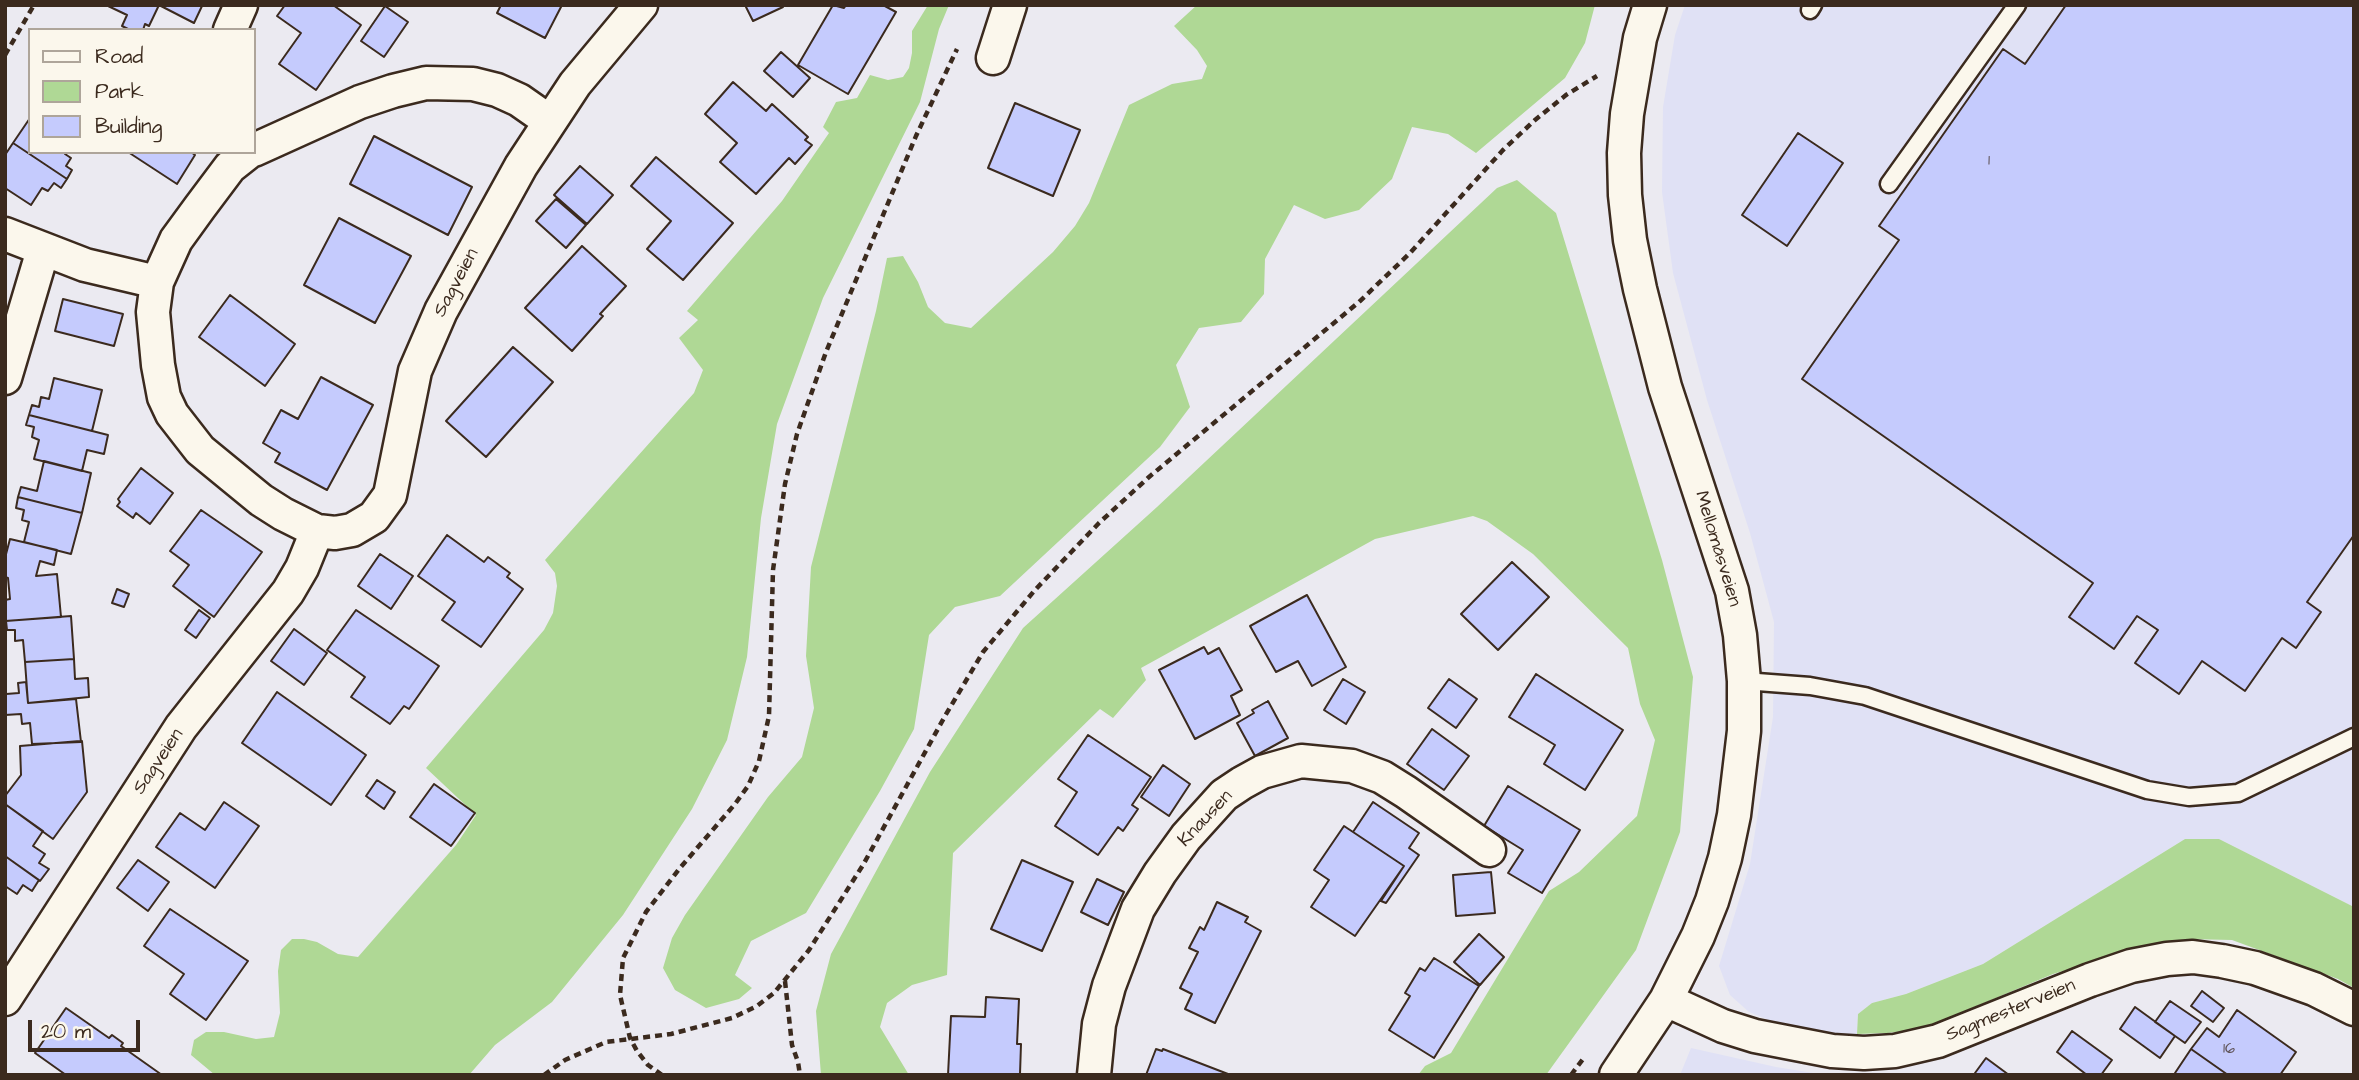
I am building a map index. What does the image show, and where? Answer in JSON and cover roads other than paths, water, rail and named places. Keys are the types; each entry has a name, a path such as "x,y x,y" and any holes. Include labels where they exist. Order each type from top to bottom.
{"street":[{"path":"231,28 242,5"},
{"name":"Sagveien","path":"238,155 176,240 157,282 153,312 161,383 172,414 200,450 219,467 283,514 317,531 335,533 352,530 374,517 390,495 415,371 447,301 521,166 575,84 641,5"},
{"path":"993,58 1010,5"},
{"name":"Mellomåsveien","path":"1616,1075 1666,1000 1698,936 1725,858 1741,769 1744,681 1740,635 1732,591 1665,387 1630,240 1624,153 1627,114 1640,38 1650,5"},
{"name":"Sagveien","path":"256,147 360,102 426,83 448,82 497,90 519,100 549,121"},
{"path":"5,234 85,265 157,282"},
{"path":"5,378 43,250"},
{"name":"Sagveien","path":"5,999 181,727 288,592 317,531"},
{"name":"Knausen","path":"1094,1075 1099,1024 1109,986 1138,909 1186,838 1224,795 1242,783 1262,772 1301,761 1352,766 1382,777 1489,850"},
{"name":"Sagmesterveien","path":"1666,1000 1723,1026 1788,1044 1896,1063 1938,1041 2047,996 2131,966 2167,959 2193,957 2255,968 2314,989 2354,1009"}],"lane":[{"path":"1889,184 2017,5"},
{"path":"1744,681 1810,686 1865,696 2147,790 2189,797 2238,793 2354,737"}]}
